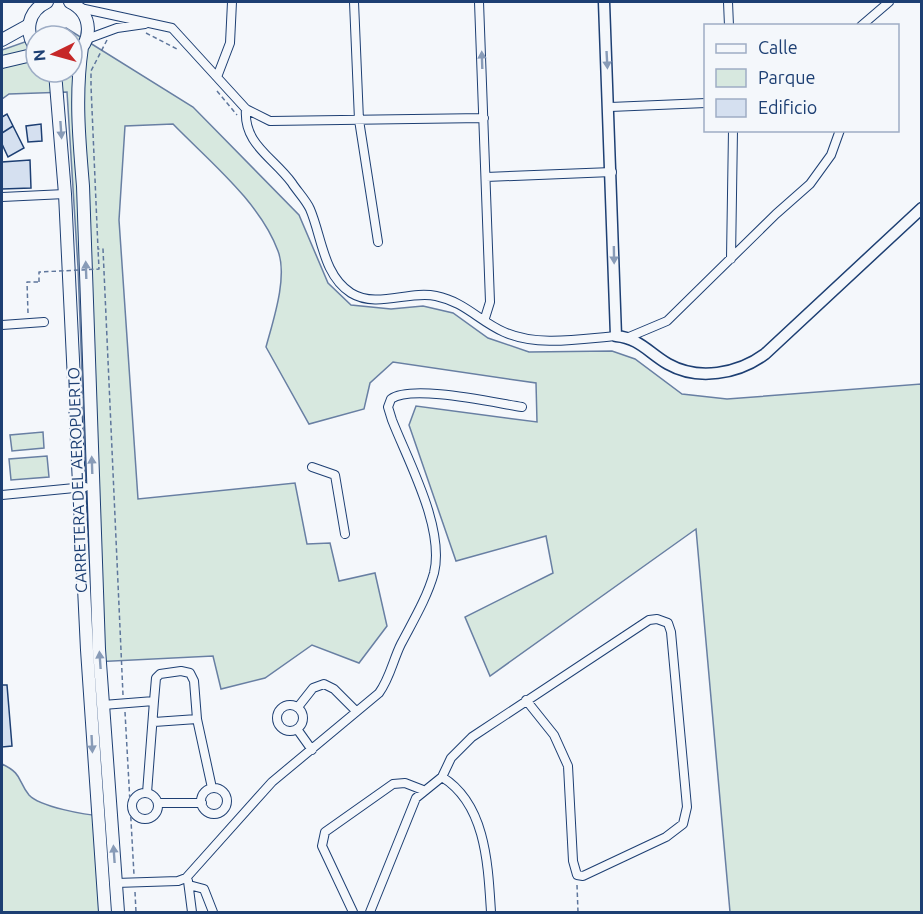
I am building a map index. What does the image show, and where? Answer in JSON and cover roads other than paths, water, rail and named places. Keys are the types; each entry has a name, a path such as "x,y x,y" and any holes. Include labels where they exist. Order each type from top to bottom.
{"main road":[{"path":"29,24 34,12 45,2"},
{"name":"CARRETERA DEL AEROPUERTO","path":"75,5 87,20 78,75 78,119 83,186 103,705 118,912"},
{"path":"2,40 24,28"},
{"path":"2,62 24,57"},
{"name":"CARRETERA DEL AEROPUERTO","path":"56,84 65,194 78,487 105,912"},
{"path":"72,331 88,331"}],"street":[{"path":"217,77 230,43 232,2"},
{"path":"354,2 359,120 378,242"},
{"path":"479,2 490,302 484,318"},
{"path":"604,2 610,107 616,336"},
{"path":"728,2 729,24"},
{"path":"863,24 874,12 889,2"},
{"path":"75,5 172,28 246,109 270,121 484,118"},
{"path":"85,43 117,28 152,24"},
{"path":"610,107 704,103"},
{"path":"246,109 245,125 260,149 287,176 309,208 334,276 352,294 378,300 435,295 466,306 502,331 520,338 570,340 629,337 667,321 810,184 831,155 839,132"},
{"path":"731,259 733,132"},
{"path":"486,177 612,172"},
{"path":"2,197 65,194"},
{"path":"629,337 678,368 719,373 754,362 921,208"},
{"path":"2,325 44,322"},
{"path":"192,912 188,881 238,819 272,782 379,693 422,604 434,573 436,555 426,506 388,407 391,399 408,393 429,393 522,407"},
{"path":"312,467 335,475 345,534"},
{"path":"2,495 93,486"},
{"path":"370,912 416,798 423,790 442,777 451,758 472,737 526,700 650,620 657,619 668,623 686,818 683,825 666,837 582,876 577,875 573,861 568,766 554,735 526,700"},
{"path":"147,793 156,678 160,674 181,671 190,674 194,681 197,719 212,788"},
{"path":"298,707 314,688 324,684 334,690 356,711"},
{"path":"103,705 154,701"},
{"path":"285,705 298,707 303,719 297,729 288,731 280,727 277,715 285,705"},
{"path":"154,722 197,719"},
{"path":"297,729 312,750"},
{"path":"442,777 462,792 472,808 481,834 488,871 491,912"},
{"path":"353,912 325,855 321,839 334,824 393,784 405,783 423,790"},
{"path":"212,788 220,789 226,795 227,803 223,810 216,813 208,812 202,803 203,795 212,788"},
{"path":"147,793 154,796 158,803 157,811 152,818 143,819 135,815 132,807 135,799 147,793"},
{"path":"158,803 202,803"},
{"path":"223,810 238,819"},
{"path":"116,883 188,881 204,889 213,912"}]}
